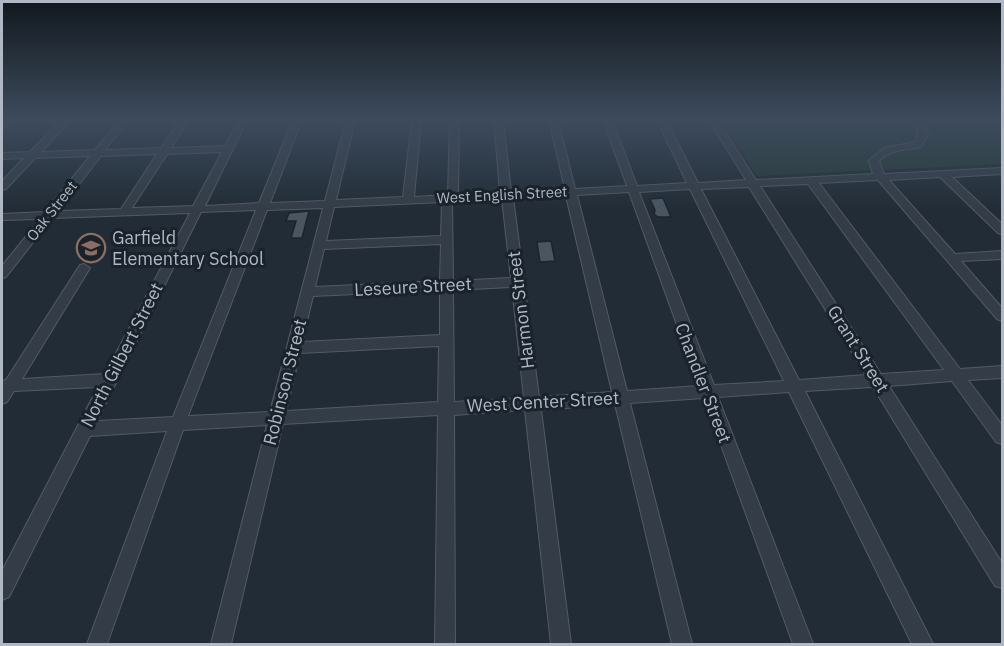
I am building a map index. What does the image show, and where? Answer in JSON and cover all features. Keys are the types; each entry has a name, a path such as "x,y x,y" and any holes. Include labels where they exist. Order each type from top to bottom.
{"street":[{"path":"2,187 37,150"},
{"name":"Oak Street","path":"2,274 100,150"},
{"path":"2,156 190,150"},
{"name":"North Gilbert Street","path":"2,590 226,150"},
{"path":"97,645 178,423 285,150"},
{"name":"Robinson Street","path":"221,645 342,150"},
{"path":"408,200 413,150"},
{"path":"445,645 448,407 447,240 452,150"},
{"name":"Harmon Street","path":"501,150 561,645"},
{"path":"560,150 619,398 682,645"},
{"name":"Chandler Street","path":"618,150 803,645"},
{"path":"676,150 923,645"},
{"name":"Grant Street","path":"732,150 1002,579"},
{"path":"891,150 878,155 873,165 878,177 1002,316"},
{"path":"123,212 162,151"},
{"name":"West English Street","path":"2,217 329,204 1002,171"},
{"path":"943,174 1002,230"},
{"path":"811,180 1002,437"},
{"path":"319,245 447,240"},
{"path":"950,258 1002,255"},
{"path":"4,390 84,268"},
{"name":"Leseure Street","path":"308,292 518,282"},
{"path":"294,348 448,340"},
{"name":"West Center Street","path":"84,429 619,398 1002,372"},
{"path":"4,390 109,380"}],"green space":[{"path":"740,150 1002,150 1002,164 757,176"}],"building":[{"path":"663,198 671,217 658,217 654,214 655,210 650,199"},
{"path":"309,211 302,238 291,238 296,221 286,221 289,213"},
{"path":"551,241 555,261 540,262 537,242"}],"place":[{"name":"Garfield Elementary School","path":"91,248"}]}
